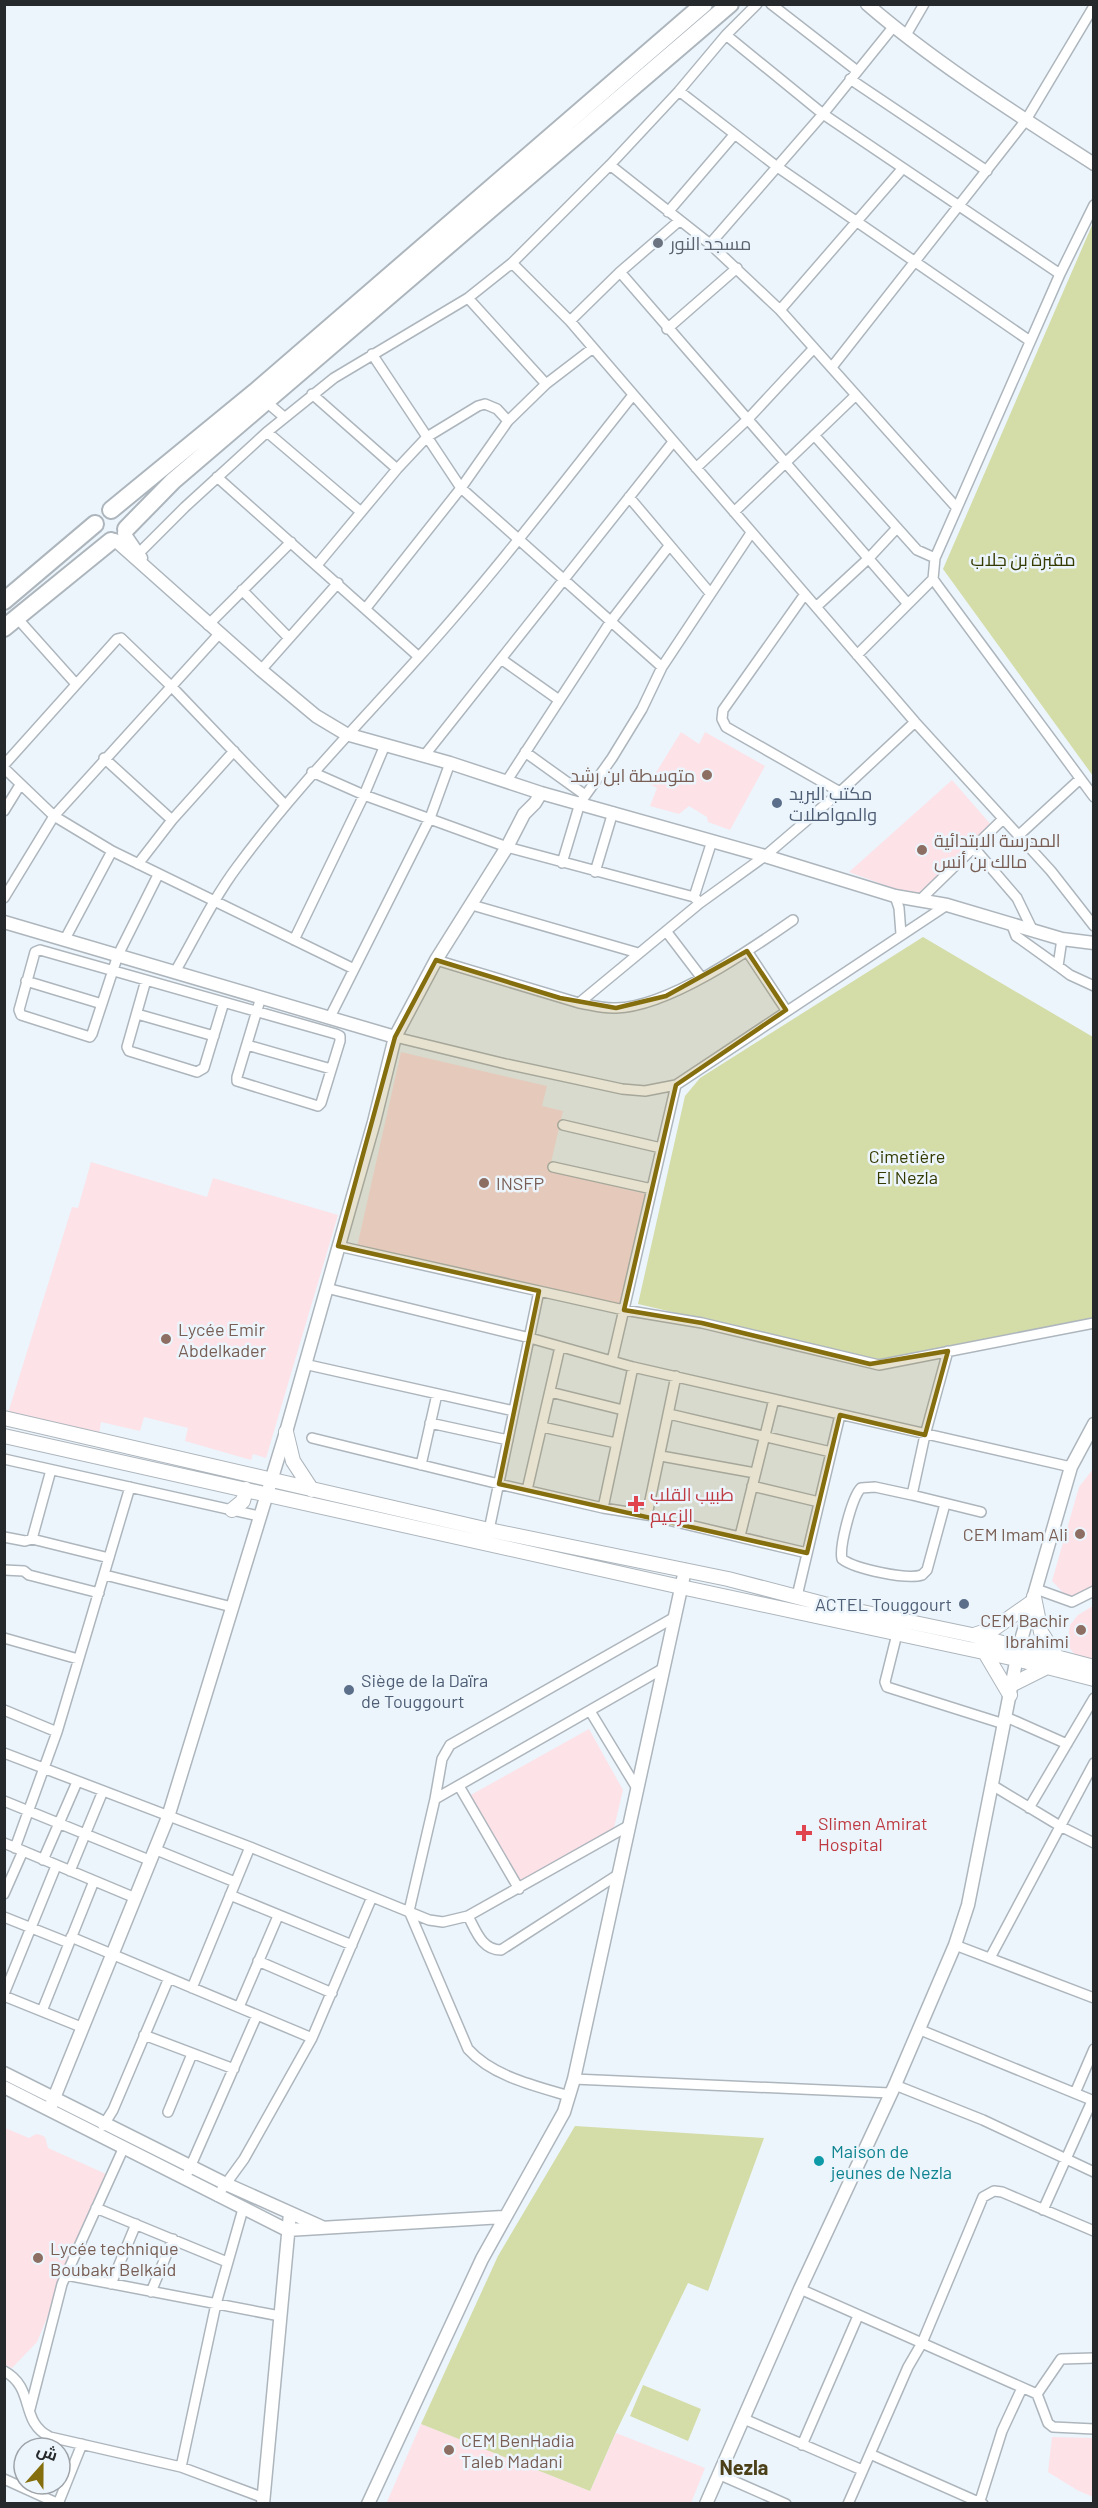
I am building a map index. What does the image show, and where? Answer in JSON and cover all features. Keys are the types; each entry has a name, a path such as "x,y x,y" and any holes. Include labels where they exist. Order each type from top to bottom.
{"highway":[{"path":"11,623 119,536 260,397 705,4"},
{"path":"4,601 95,524 102,512 111,510 260,397 730,4"},
{"path":"111,510 123,516 119,536"},
{"path":"95,524 101,537 119,536"}],"main road":[{"path":"4,1418 268,1487 681,1587 897,1634 984,1651 1018,1653"},
{"path":"286,1432 293,1461 312,1490"},
{"path":"4,1436 246,1489 268,1487 312,1490 489,1530 685,1570 824,1604 972,1635 1094,1679"},
{"path":"232,1510 243,1501 246,1489"},
{"path":"972,1635 995,1628 1034,1596 1041,1632 1052,1663"},
{"path":"984,1651 1012,1690 1052,1663 1094,1667"}],"street":[{"path":"141,559 217,477 312,394 372,354 468,298 512,263 610,165 679,91 726,35 757,4"},
{"path":"771,4 856,70"},
{"path":"906,35 924,4"},
{"path":"869,5 906,35 1026,120 1094,164"},
{"path":"832,367 1026,120 1090,19 1094,6"},
{"path":"710,244 823,114 856,70 894,26"},
{"path":"726,35 823,114 1060,274"},
{"path":"850,79 987,171"},
{"path":"679,91 776,166 1030,342"},
{"path":"668,212 734,135"},
{"path":"610,165 710,244 780,310 956,507"},
{"path":"780,310 903,168"},
{"path":"857,655 933,579 935,558 956,507 1060,274 1094,205"},
{"path":"570,321 620,272 680,221"},
{"path":"512,263 570,321 915,722 1051,871 1094,926"},
{"path":"667,329 737,268"},
{"path":"620,272 667,329 786,462 908,604"},
{"path":"468,298 546,384"},
{"path":"366,608 461,488 508,421 546,384 593,348"},
{"path":"696,468 748,419 814,348"},
{"path":"372,354 461,488 662,667"},
{"path":"312,394 397,469"},
{"path":"175,972 236,868 285,805 346,734 419,657 518,540 633,394"},
{"path":"734,512 856,394"},
{"path":"260,397 284,417"},
{"path":"317,565 397,469 427,437 485,404 497,409 508,421"},
{"path":"267,432 361,512"},
{"path":"814,435 896,529 917,550 935,558"},
{"path":"424,756 673,442"},
{"path":"217,477 419,657"},
{"path":"629,497 710,593"},
{"path":"816,607 869,558 896,529"},
{"path":"562,863 583,799 642,709 662,667 751,533"},
{"path":"119,536 208,625 315,716 346,734 450,763 541,793 583,799 613,812 895,896 947,905 1062,939 1094,943"},
{"path":"208,625 291,542"},
{"path":"506,782 611,621 669,546"},
{"path":"933,579 1094,797"},
{"path":"261,670 338,583"},
{"path":"242,590 290,638"},
{"path":"805,594 723,710 722,719 726,727 840,792"},
{"path":"11,623 76,684"},
{"path":"4,898 54,816 104,758 219,634"},
{"path":"285,805 172,687 121,638 117,639 76,684 4,767 54,816 112,851 354,969"},
{"path":"501,658 559,700"},
{"path":"579,1003 666,931 697,900 765,856 840,792 915,722"},
{"path":"294,940 364,795 385,745"},
{"path":"138,864 172,820 234,751"},
{"path":"525,752 583,799"},
{"path":"104,758 172,820"},
{"path":"330,1017 430,818 450,763"},
{"path":"312,772 364,795 507,847 697,900"},
{"path":"1018,836 1080,779"},
{"path":"4,811 20,785"},
{"path":"524,814 527,789"},
{"path":"52,2103 133,1897 168,1817 286,1432 374,1122 395,1037 436,960 507,847 524,814 541,793"},
{"path":"595,872 613,812"},
{"path":"920,900 1003,819"},
{"path":"697,900 712,841"},
{"path":"974,848 1017,898 1032,929"},
{"path":"65,939 112,851"},
{"path":"158,875 118,955 112,971 92,1034 86,1037 21,1015 19,1010 36,950 112,971 146,980 257,1011 340,1036 321,1103 314,1106 237,1081 247,1045 257,1011 261,997"},
{"path":"895,896 902,933"},
{"path":"472,905 638,953"},
{"path":"6,925 65,939 395,1037 622,1089 652,1090 676,1085 902,933 934,916 947,905"},
{"path":"436,960 579,1003 616,1008 642,1004 666,996 747,951 794,920"},
{"path":"1011,923 1016,936 1070,975 1094,986"},
{"path":"666,931 702,977"},
{"path":"1058,966 1062,939"},
{"path":"747,951 786,1010"},
{"path":"146,980 128,1047 129,1051 196,1072 204,1068 224,1002"},
{"path":"26,981 102,1004"},
{"path":"137,1014 214,1036"},
{"path":"247,1045 331,1069"},
{"path":"612,1361 676,1085"},
{"path":"563,1125 661,1148"},
{"path":"553,1167 652,1190"},
{"path":"338,1246 624,1310 702,1323 879,1365 1094,1323"},
{"path":"326,1288 530,1338 612,1361 1071,1467"},
{"path":"489,1530 539,1292"},
{"path":"527,1490 560,1347"},
{"path":"912,1495 925,1435 948,1352"},
{"path":"304,1364 514,1411"},
{"path":"603,1508 633,1366"},
{"path":"647,1515 676,1376"},
{"path":"550,1392 623,1410"},
{"path":"421,1465 437,1394"},
{"path":"740,1536 763,1435 774,1399"},
{"path":"669,1414 831,1452"},
{"path":"797,1596 840,1415"},
{"path":"430,1423 508,1440"},
{"path":"706,2504 955,1945 968,1905 1018,1653 1071,1467 1094,1424"},
{"path":"542,1427 616,1443"},
{"path":"312,1438 499,1484 603,1508 647,1515 807,1553"},
{"path":"661,1456 755,1473"},
{"path":"4,1459 259,1516"},
{"path":"32,1539 51,1470"},
{"path":"752,1486 819,1502"},
{"path":"4,1894 29,1811 57,1732 130,1487"},
{"path":"945,1504 927,1570 922,1575 911,1576 854,1566 842,1559 842,1546 855,1497 861,1488 876,1487 981,1512"},
{"path":"5,1541 32,1539 109,1558"},
{"path":"4,1570 24,1571 29,1575 99,1593"},
{"path":"368,2504 453,2317 503,2217 556,2127 569,2096 685,1570"},
{"path":"105,1575 232,1607"},
{"path":"1034,1596 1072,1602 1094,1591"},
{"path":"569,2096 491,2068 477,2059 468,2049 409,1911 442,1759 450,1745 675,1617"},
{"path":"897,1634 885,1682 887,1687 1005,1721 1067,1744"},
{"path":"4,1638 78,1659"},
{"path":"435,1798 664,1668"},
{"path":"1029,1808 1094,1698"},
{"path":"4,1710 57,1732"},
{"path":"590,1712 638,1790"},
{"path":"4,1753 250,1847 429,1920 443,1922 468,1916 630,1825"},
{"path":"990,1958 1094,1763"},
{"path":"43,1860 77,1782"},
{"path":"992,1785 1060,1826 1094,1843"},
{"path":"459,1786 519,1889"},
{"path":"70,1871 103,1791"},
{"path":"4,1801 149,1860"},
{"path":"4,1844 133,1897"},
{"path":"192,1988 250,1847"},
{"path":"154,1849 235,1882"},
{"path":"56,1866 4,1995 81,2027"},
{"path":"468,1916 484,1944 489,1948 501,1950 618,1874"},
{"path":"42,2011 94,1881"},
{"path":"230,1895 352,1945"},
{"path":"217,2196 262,2130 312,2038 372,1897"},
{"path":"239,2007 278,1916"},
{"path":"4,1917 111,1954 312,2038"},
{"path":"955,1945 1094,1998"},
{"path":"258,1961 332,1993"},
{"path":"101,2128 168,1978"},
{"path":"185,2178 257,2015"},
{"path":"918,2029 1093,2101 1043,2210"},
{"path":"144,2036 234,2069"},
{"path":"1075,2093 1094,2049"},
{"path":"168,2112 192,2054"},
{"path":"4,2073 52,2103 101,2128 191,2166 322,2227"},
{"path":"574,2079 892,2089 1066,2157 1094,2172"},
{"path":"4,2087 52,2103"},
{"path":"101,2128 124,2147 287,2230 301,2231 322,2227 503,2217"},
{"path":"30,2411 57,2299 124,2147"},
{"path":"848,2504 922,2343 983,2197 994,2191 1002,2192 1094,2231"},
{"path":"96,2208 227,2262"},
{"path":"181,2467 216,2304 243,2209"},
{"path":"4,2371 20,2384 26,2394 32,2423 39,2432 50,2437 181,2467 264,2501 290,2213"},
{"path":"111,2284 136,2224"},
{"path":"151,2292 173,2239"},
{"path":"66,2275 280,2316"},
{"path":"800,2289 1037,2394 1048,2423 1053,2427 1094,2429"},
{"path":"802,2445 858,2316"},
{"path":"1037,2394 1062,2359 1094,2358"},
{"path":"870,2454 980,2503 1002,2431 1022,2388"},
{"path":"744,2419 862,2470"},
{"path":"4,2479 58,2503 82,2444"},
{"path":"718,2474 779,2502"}],"highlighted area":[{"path":"747,951 786,1010 676,1085 624,1310 702,1323 870,1364 948,1351 925,1435 840,1415 807,1553 499,1484 539,1291 338,1246 395,1037 436,960 560,998 616,1008 666,996"}],"shaded area":[{"name":"متوسطة ابن رشد","path":"681,732 699,744 705,732 765,766 730,830 708,822 707,817 689,806 679,814 650,806 657,788 649,784"},
{"name":"المدرسة الابتدائية مالك بن أنس","path":"952,780 993,827 922,894 909,894 849,872"},
{"name":"INSFP","path":"401,1052 547,1086 542,1106 563,1111 549,1171 646,1194 620,1307 357,1247"},
{"name":"Lycée Emir Abdelkader","path":"91,1162 207,1197 213,1178 338,1215 266,1458 253,1454 251,1460 185,1441 188,1428 144,1417 140,1431 101,1422 99,1435 8,1413 72,1207 78,1208"},
{"name":"CEM Imam Ali","path":"1093,1469 1093,1587 1071,1601 1052,1581 1079,1487"},
{"name":"CEM Bachir Ibrahimi","path":"1093,1606 1093,1661 1076,1656 1067,1645 1070,1625 1078,1615"},
{"path":"589,1729 623,1790 613,1832 520,1884 469,1796"},
{"name":"Lycée technique Boubakr Belkaid","path":"5,2128 29,2138 36,2134 41,2135 45,2137 48,2148 106,2174 37,2342 12,2368 5,2365"},
{"name":"CEM BenHadia Taleb Madani","path":"421,2424 590,2491 616,2433 705,2468 691,2503 386,2504"},
{"path":"1052,2437 1093,2438 1093,2497 1048,2472"}],"green space":[{"name":"مقبرة بن جلاب","path":"1093,223 1093,776 943,569"},
{"name":"Cimetière El Nezla","path":"923,937 1093,1037 1093,1318 881,1361 638,1304 685,1096 700,1078"},
{"path":"575,2126 764,2138 708,2291 688,2283 590,2491 421,2424 498,2256"},
{"path":"643,2385 701,2409 688,2441 630,2416"}],"place":[{"name":"مسجد النور","path":"658,243"},
{"name":"متوسطة ابن رشد","path":"707,775"},
{"name":"مكتب البريد والمواصلات","path":"777,803"},
{"name":"المدرسة الابتدائية مالك بن أنس","path":"922,850"},
{"name":"INSFP","path":"484,1183"},
{"name":"Lycée Emir Abdelkader","path":"166,1339"},
{"name":"طبيب القلب الزعيم","path":"636,1504"},
{"name":"CEM Imam Ali","path":"1080,1534"},
{"name":"ACTEL Touggourt","path":"964,1604"},
{"name":"CEM Bachir Ibrahimi","path":"1081,1630"},
{"name":"Siège de la Daïra de Touggourt","path":"349,1690"},
{"name":"Slimen Amirat Hospital","path":"804,1833"},
{"name":"Maison de jeunes de Nezla","path":"819,2161"},
{"name":"Lycée technique Boubakr Belkaid","path":"38,2258"},
{"name":"CEM BenHadia Taleb Madani","path":"449,2450"}],"district":[{"name":"Nezla","path":"744,2467"}]}
